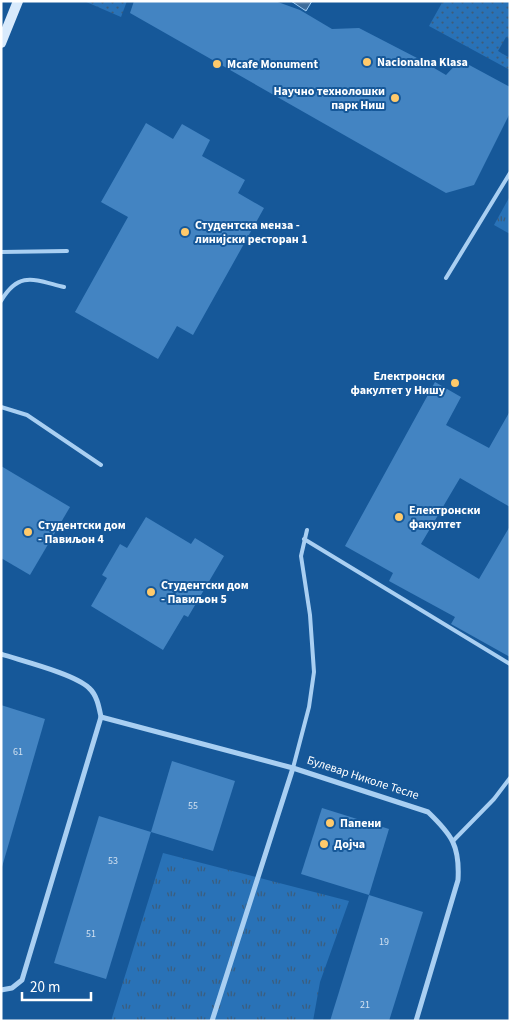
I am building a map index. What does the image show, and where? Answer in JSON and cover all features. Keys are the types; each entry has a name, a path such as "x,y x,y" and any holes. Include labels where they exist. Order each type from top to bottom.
{"main road":[{"path":"1,44 18,1"}],"street":[{"path":"1,654 75,679 90,688 98,702 101,717 22,980 12,988 1,990"},
{"name":"Булевар Николе Тесле","path":"101,717 293,768 428,812 453,840 459,860 458,880 416,1021"},
{"path":"212,1021 293,768"}],"lane":[{"path":"446,278 510,173"},
{"path":"1,252 67,251"},
{"path":"1,302 8,290 24,279 32,279 64,287"},
{"path":"1,407 27,415 101,465"},
{"path":"293,768 309,707 314,672 310,615 301,556 307,530"},
{"path":"304,538 510,664"},
{"path":"453,840 494,798 510,778"}],"green space":[{"path":"84,1 127,1 121,17"},
{"path":"443,1 510,1 510,39 506,37 498,51 510,58 510,70 429,26"},
{"path":"510,196 510,234 494,225"},
{"path":"163,853 349,901 320,982 313,1021 111,1021"}],"shaded area":[{"path":"291,1 312,1 306,11"}],"building":[{"name":"Научно технолошки парк Ниш","path":"134,1 275,1 300,10 332,29 359,28 446,75 460,60 510,87 510,113 474,185 446,193 130,13"},
{"name":"Студентска менза - линијски ресторан 1","path":"146,123 173,139 182,124 210,140 202,156 245,180 238,193 264,208 193,335 177,326 158,359 75,312 128,217 101,202"},
{"name":"Електронски факултет","path":"435,382 461,397 446,425 489,448 510,411 510,507 460,478 421,544 479,579 510,526 510,657 451,624 455,617 389,581 393,573 345,546"},
{"name":"Студентски дом - Павиљон 4","path":"1,466 70,507 30,575 1,558"},
{"name":"Студентски дом - Павиљон 5","path":"146,517 191,544 195,538 224,556 188,617 184,615 163,650 91,606 107,578 102,575 120,544 127,548"},
{"path":"1,705 45,719 2,867 1,867"},
{"path":"172,761 235,781 213,851 151,832"},
{"path":"322,808 389,829 369,895 301,874"},
{"path":"99,816 151,832 106,979 54,963"},
{"path":"369,895 423,912 389,1021 330,1021"}],"place":[{"name":"Nacionalna Klasa","path":"367,62"},
{"name":"Mcafe Monument","path":"217,64"},
{"name":"Научно технолошки парк Ниш","path":"395,98"},
{"name":"Студентска менза - линијски ресторан 1","path":"185,232"},
{"name":"Електронски факултет у Нишу","path":"455,383"},
{"name":"Електронски факултет","path":"399,517"},
{"name":"Студентски дом - Павиљон 4","path":"28,532"},
{"name":"Студентски дом - Павиљон 5","path":"151,592"},
{"name":"Папени","path":"330,823"},
{"name":"Дојча","path":"324,844"}]}
